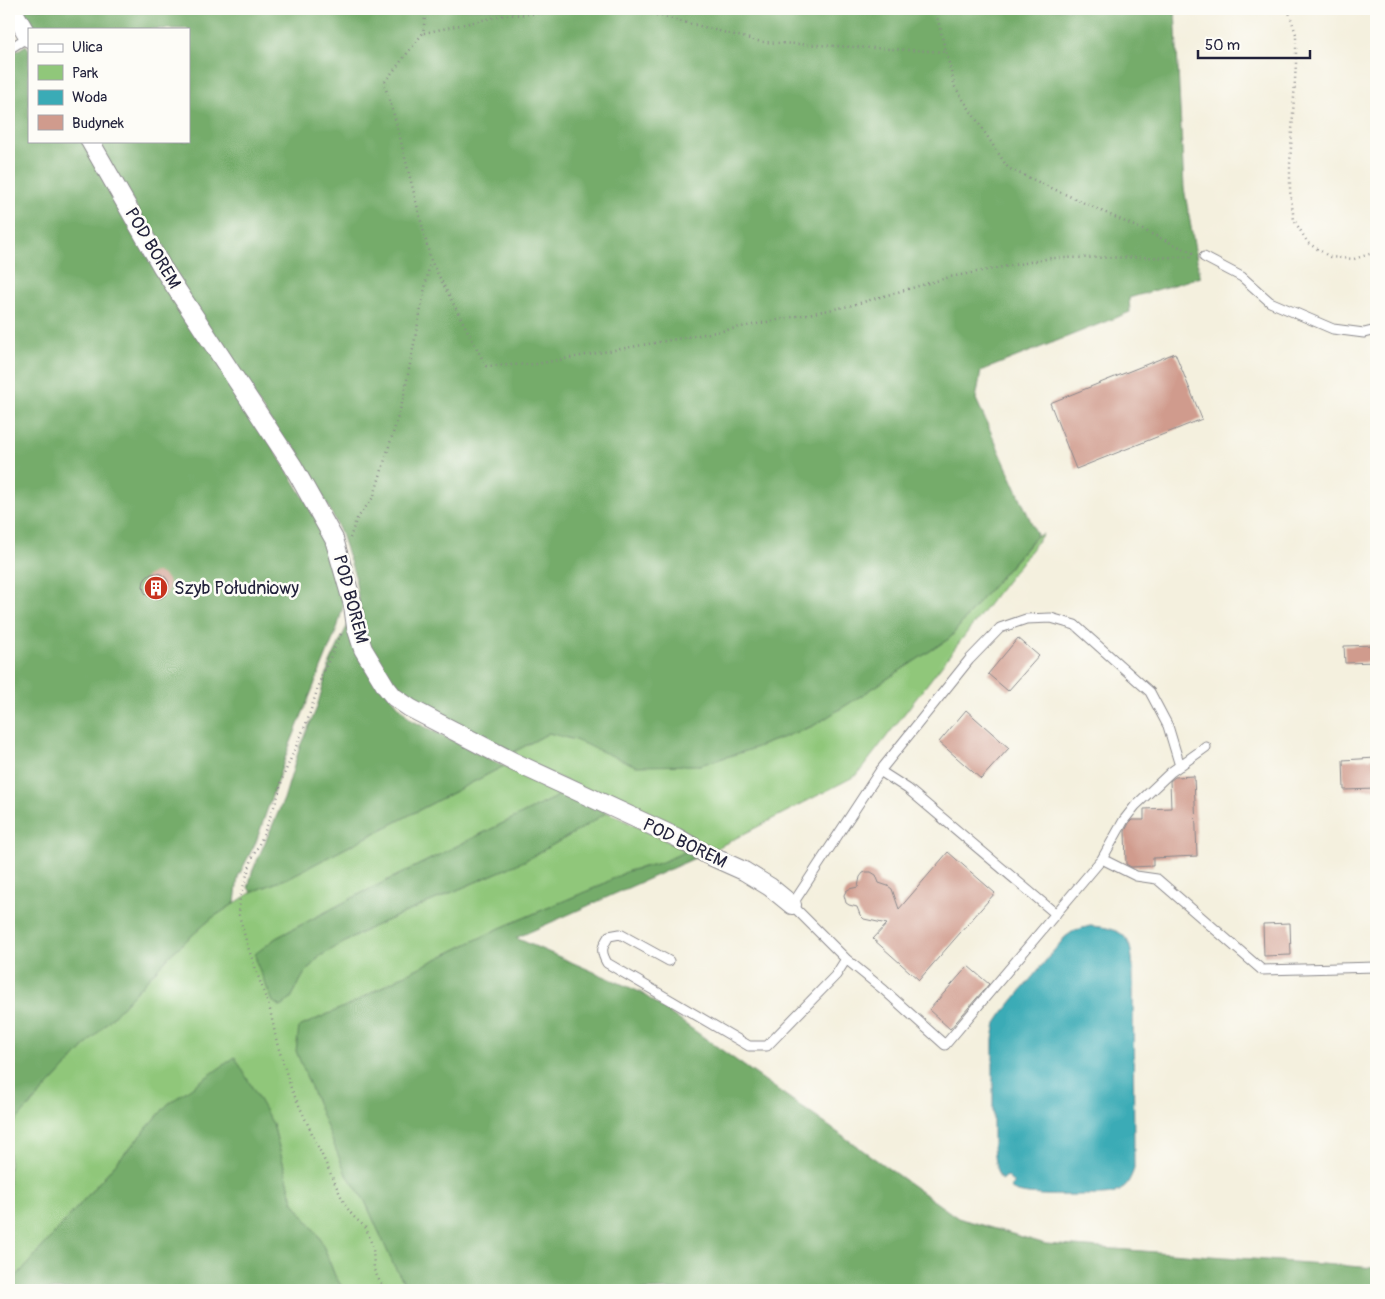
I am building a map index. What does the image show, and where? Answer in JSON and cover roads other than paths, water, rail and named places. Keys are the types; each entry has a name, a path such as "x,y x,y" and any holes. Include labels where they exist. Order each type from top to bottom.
{"street":[{"path":"12,9 28,36"},
{"name":"POD BOREM","path":"91,142 162,267 293,466 334,539 353,605 356,627 364,649 394,697 410,708 514,762 676,837 706,854 744,871 770,887 792,905"}],"lane":[{"path":"9,50 28,39"},
{"path":"1204,257 1242,277 1270,302 1333,329 1364,333 1376,330"},
{"path":"1180,766 1168,726 1150,692 1075,625 1051,618 1026,619 1000,628 969,660 880,771 792,905 846,959 884,990 945,1045 1102,859 1124,820 1135,806 1171,772 1180,766 1206,748"},
{"path":"880,771 908,789 1056,914"},
{"path":"1102,859 1136,876 1157,879 1262,970 1376,967"},
{"path":"668,961 620,934 609,936 603,945 602,955 607,963 749,1046 767,1046 836,975 846,959"}],"water":[{"path":"1090,926 1108,928 1120,933 1128,941 1131,952 1133,967 1134,1169 1125,1187 1111,1194 1049,1195 1019,1192 1010,1188 1014,1183 1006,1176 1001,1180 994,1159 993,1039 996,1023 1065,937 1075,930"}],"place":[{"name":"Szyb Południowy","path":"156,588"}]}
